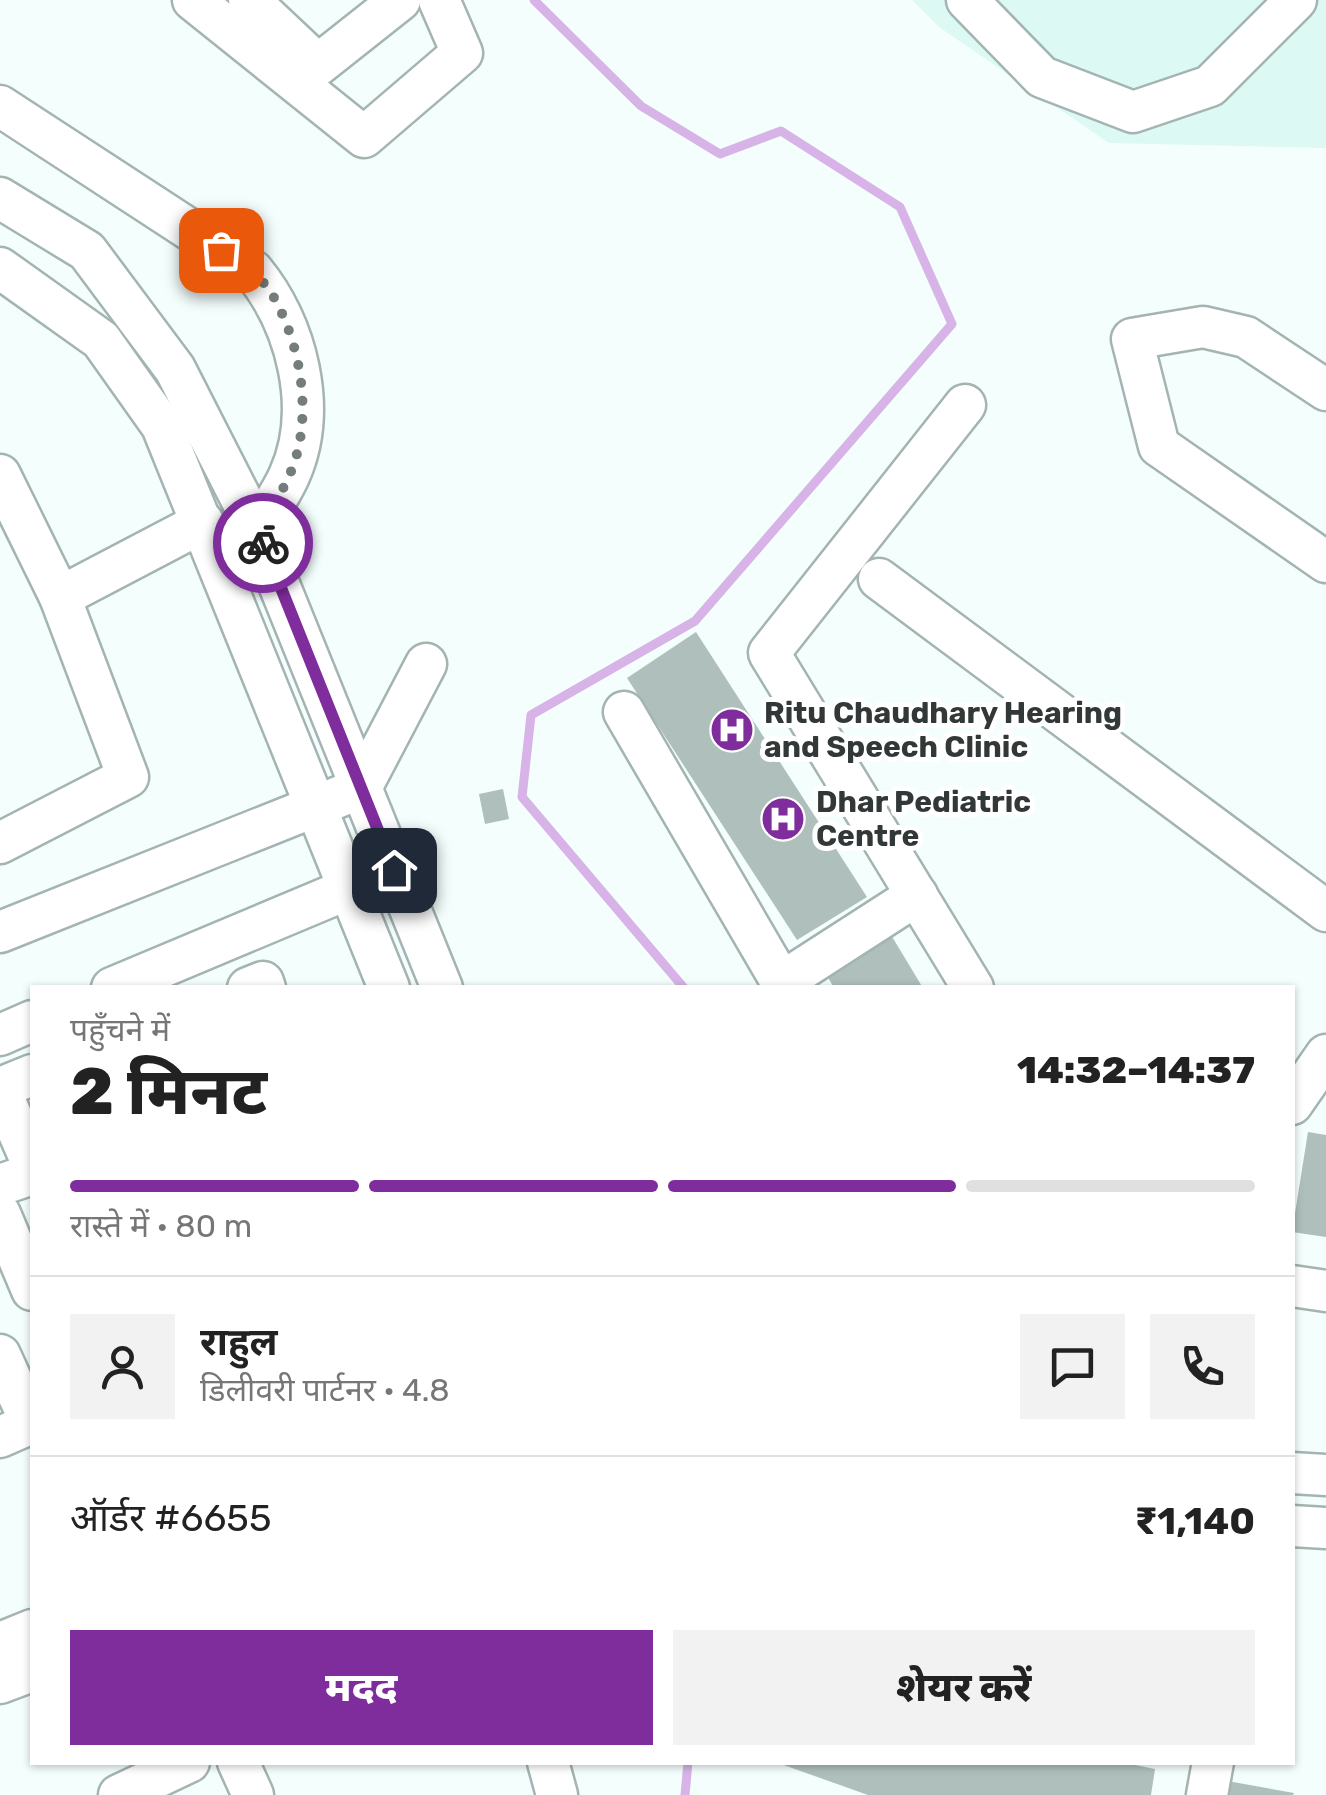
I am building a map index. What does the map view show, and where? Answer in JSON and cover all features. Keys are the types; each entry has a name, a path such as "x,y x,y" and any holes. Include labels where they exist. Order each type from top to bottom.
{"street":[{"path":"193,0 364,137 462,53 439,0"},
{"path":"249,0 318,65 377,7"},
{"path":"967,0 1042,76 1133,112 1210,86 1296,0"},
{"path":"0,106 253,271 272,294 288,330 302,384 300,436 290,475 257,530"},
{"path":"0,198 87,252 175,369 257,530 441,985"},
{"path":"0,268 101,340 162,426 388,985"},
{"path":"1326,390 1246,337 1204,327 1132,339 1159,446 1326,562"},
{"path":"964,405 769,653 971,985"},
{"path":"0,475 60,597 128,776 0,844"},
{"path":"60,597 203,522"},
{"path":"878,579 1326,911"},
{"path":"0,932 362,788 426,664"},
{"path":"624,712 784,985 916,895"},
{"path":"119,985 394,870"},
{"path":"0,1034 30,1022"},
{"path":"1295,1102 1326,1056"},
{"path":"30,1076 0,1089 30,1158"},
{"path":"1295,1107 1326,1114"},
{"path":"0,1185 30,1175"},
{"path":"3,1230 30,1286"},
{"path":"1295,1286 1326,1291"},
{"path":"0,1355 30,1419"},
{"path":"0,1437 30,1424"},
{"path":"1295,1473 1326,1475"},
{"path":"1295,1526 1326,1528"},
{"path":"0,1643 30,1631"},
{"path":"0,1683 30,1672"},
{"path":"119,1795 181,1765"},
{"path":"239,1765 253,1795"},
{"path":"549,1765 557,1795"},
{"path":"1207,1795 1213,1765"}],"shaded area":[{"path":"912,0 1326,0 1326,148 1109,143 939,27"}],"building":[{"path":"696,632 867,897 797,940 627,678"},
{"path":"503,789 509,819 485,824 479,794"},
{"path":"885,925 921,985 832,985 820,963"},
{"path":"1308,1132 1326,1135 1326,1237 1295,1232"},
{"path":"784,1765 1135,1765 1155,1769 1151,1795 868,1795"},
{"path":"1222,1780 1294,1793 1218,1795"}],"waterway":[{"path":"534,0 641,106 720,154 781,131 900,207 952,324 695,621 531,715 522,797 681,985"},
{"path":"685,1795 688,1765"}],"way so far":[{"path":"221,250 253,271 272,294 288,330 302,384 300,436 290,475 257,530 263,543"}],"place":[{"name":"Ritu Chaudhary Hearing and Speech Clinic","path":"732,730"},
{"name":"Dhar Pediatric Centre","path":"783,819"}],"route":[{"path":"263,543 394,870"}]}
